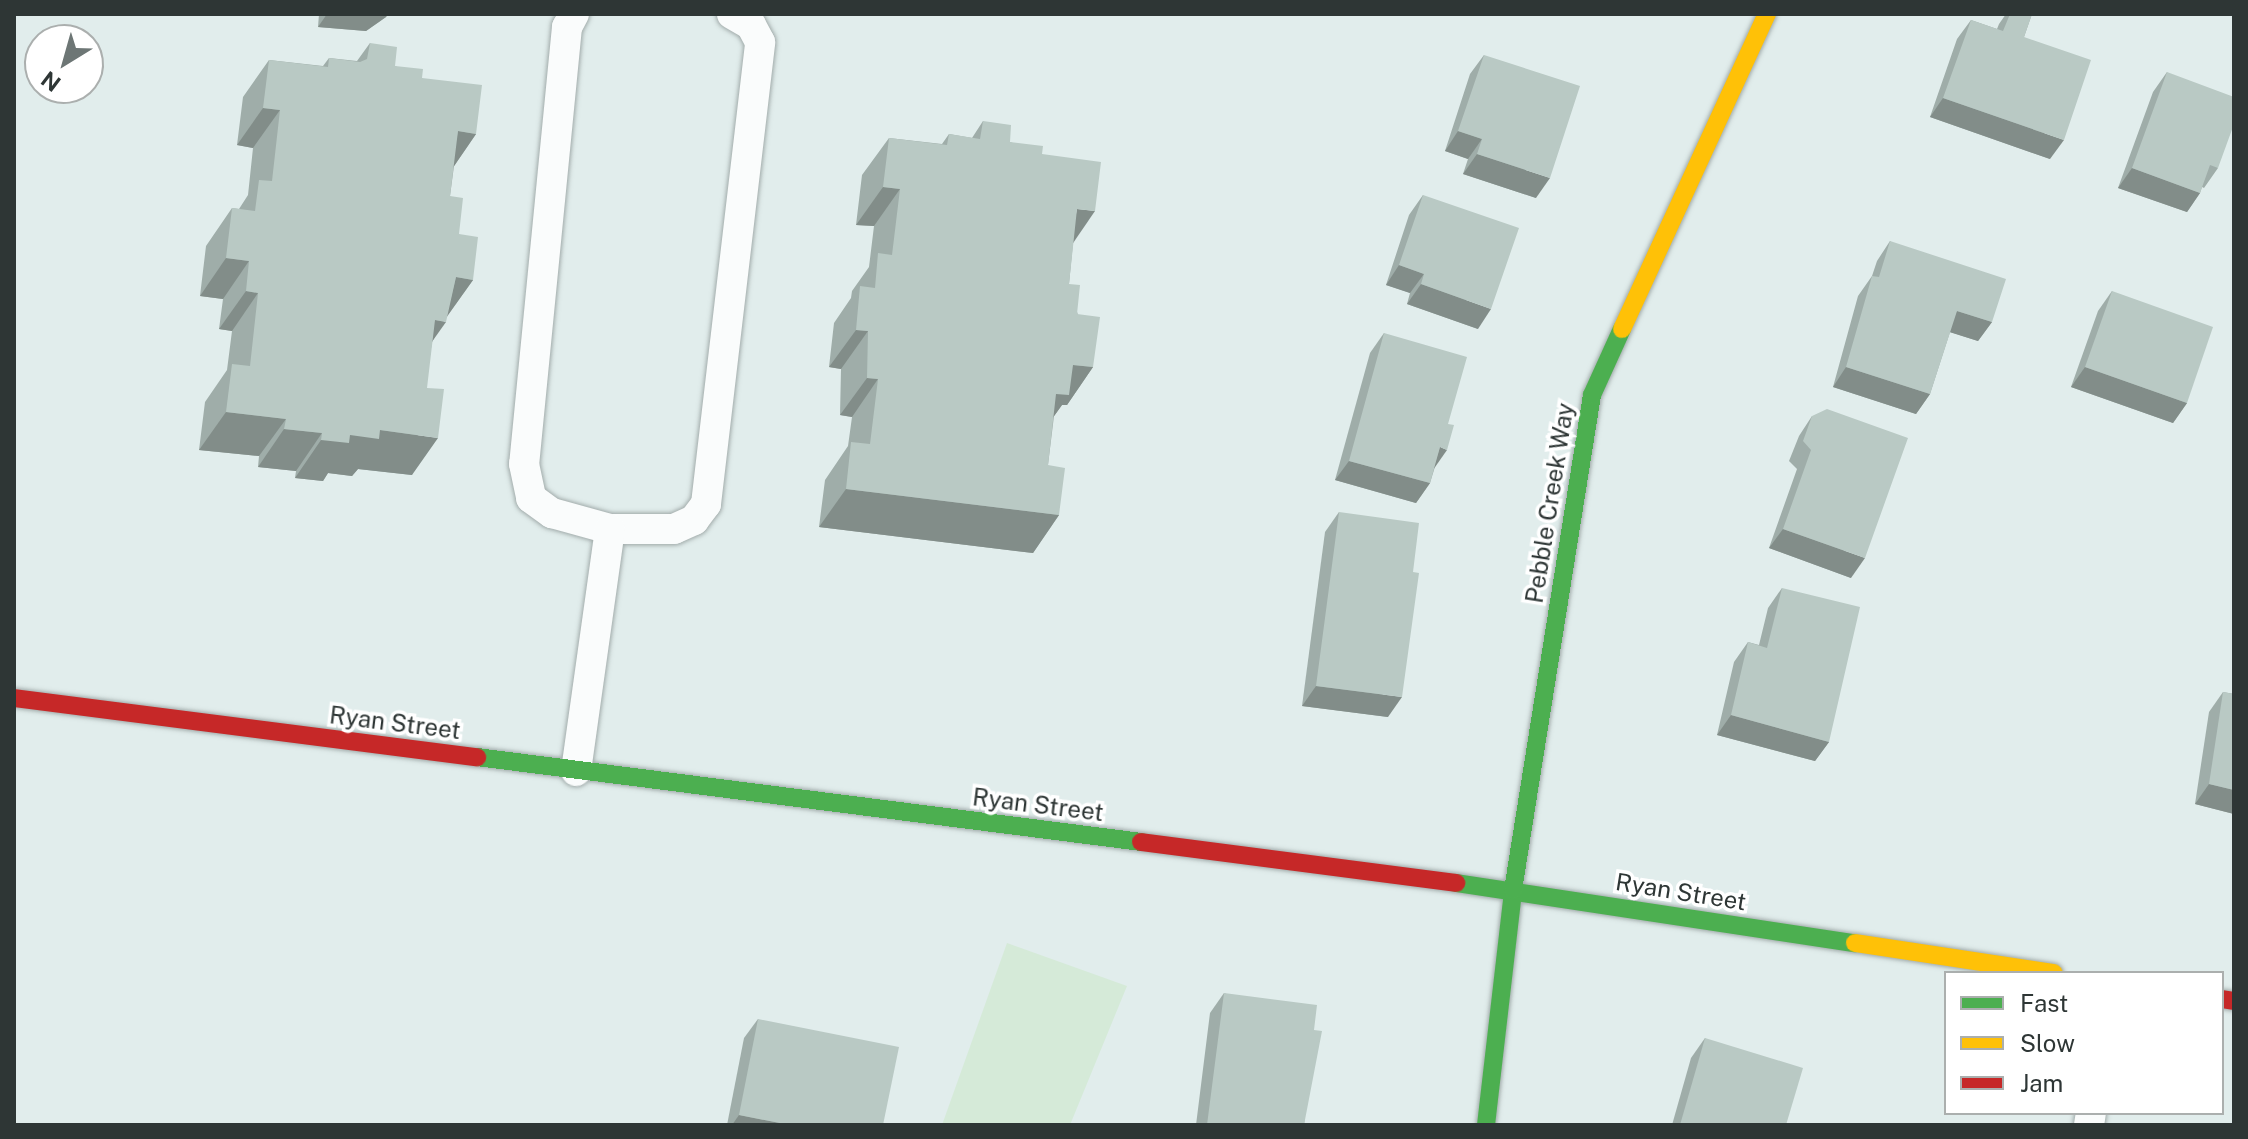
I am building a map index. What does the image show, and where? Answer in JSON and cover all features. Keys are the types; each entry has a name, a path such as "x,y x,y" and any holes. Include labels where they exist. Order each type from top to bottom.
{"street":[{"name":"Pebble Creek Way","path":"1486,1125 1509,956 1513,890 1592,395 1767,14"},
{"name":"Ryan Street","path":"14,698 1513,890 2041,971"}],"lane":[{"path":"574,14 567,27 524,473 531,498 552,513 610,529 674,529 694,520 706,504 760,42 751,25 732,14"},
{"path":"576,771 610,529"}],"green space":[{"path":"1007,943 1127,986 1070,1125 942,1125"}],"building":[{"path":"2010,14 2032,14 2024,37 2091,60 2064,140 1943,98 1971,20 2003,31"},
{"path":"370,43 397,47 395,66 423,69 422,78 482,85 476,134 458,131 450,196 463,198 459,234 478,237 473,280 456,277 446,322 435,320 427,388 444,389 438,438 380,430 379,439 350,435 349,443 321,440 322,433 284,429 286,419 226,412 232,364 250,366 258,293 246,291 249,261 226,258 232,208 255,211 259,180 272,181 280,110 263,108 269,60 328,67 329,58 360,62 367,59"},
{"path":"1484,55 1580,86 1550,178 1477,154 1482,139 1458,131"},
{"path":"2167,72 2234,97 2234,124 2218,168 2210,165 2200,193 2132,168"},
{"path":"983,121 1011,125 1010,142 1043,146 1042,154 1101,162 1095,211 1077,209 1069,284 1080,285 1077,314 1100,317 1093,367 1073,365 1069,395 1056,394 1048,465 1065,468 1059,515 846,489 851,442 870,444 878,379 867,378 868,331 856,330 860,286 875,288 878,253 892,255 900,189 883,187 889,138 947,145 949,134 980,139"},
{"path":"1423,195 1519,228 1491,309 1421,284 1424,274 1399,265"},
{"path":"1890,241 2006,279 1992,322 1957,311 1930,394 1846,367 1872,276 1879,277"},
{"path":"2112,291 2213,327 2187,403 2085,367"},
{"path":"1384,333 1467,357 1448,424 1454,425 1447,450 1440,447 1430,483 1349,461"},
{"path":"1827,409 1908,438 1865,558 1783,529 1811,450 1803,441 1812,416"},
{"path":"1339,512 1419,523 1413,572 1419,573 1402,697 1316,686"},
{"path":"1782,588 1860,607 1829,742 1731,715 1748,642 1767,648"},
{"path":"2223,692 2234,694 2234,790 2209,784"},
{"path":"1224,993 1317,1005 1314,1030 1322,1031 1304,1125 1207,1125"},
{"path":"758,1019 899,1047 883,1125 790,1125 739,1115"},
{"path":"1705,1038 1803,1068 1786,1125 1680,1125"}],"traffic: fast":[{"path":"1486,1125 1513,890 1592,395 1622,329"},
{"path":"477,757 1141,842"},
{"path":"1456,883 1855,943"}],"traffic: slow":[{"path":"1622,329 1767,14"},
{"path":"1855,943 2041,971"}],"traffic: jam":[{"path":"14,698 477,757"},
{"path":"1141,842 1456,883"},
{"path":"2224,999 2234,1001"}]}
